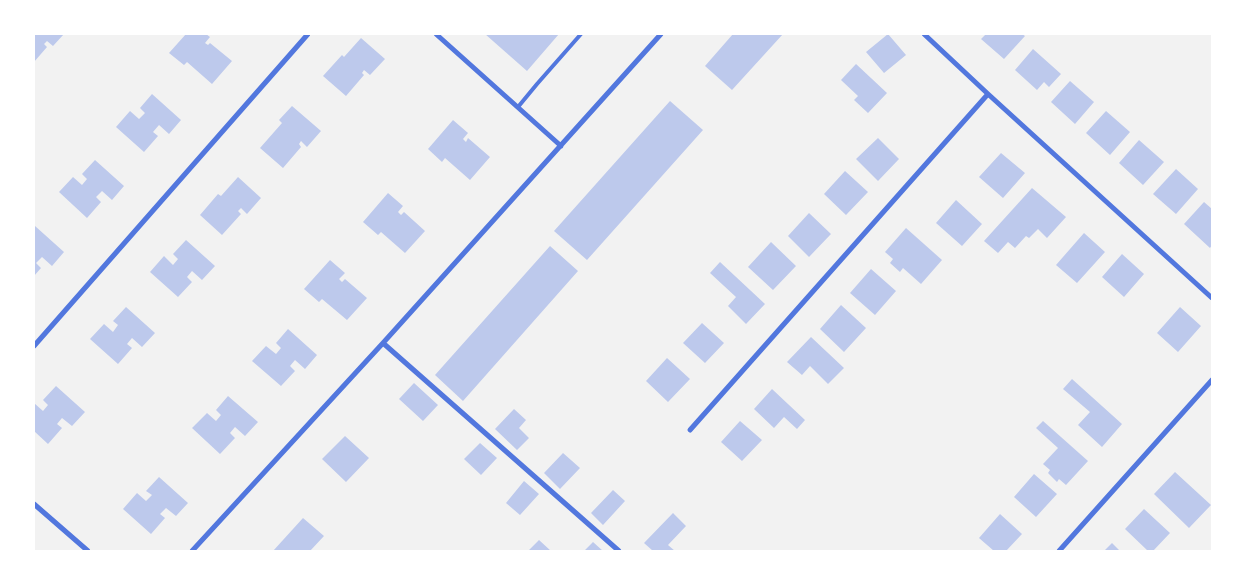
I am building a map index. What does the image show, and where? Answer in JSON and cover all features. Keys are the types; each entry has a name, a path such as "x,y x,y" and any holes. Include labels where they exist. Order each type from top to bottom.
{"street":[{"path":"34,346 308,34"},
{"path":"436,34 561,146"},
{"path":"192,551 383,343 661,34"},
{"path":"924,34 1212,298"},
{"path":"690,430 988,94"},
{"path":"383,343 619,551"},
{"path":"1059,551 1212,380"},
{"path":"34,504 88,551"}],"lane":[{"path":"518,107 581,34"}],"building":[{"path":"34,34 64,34 53,46 47,41 44,44 47,47 34,62"},
{"path":"186,34 206,34 210,37 205,43 208,45 210,43 232,61 212,84 187,62 184,65 169,53"},
{"path":"485,34 559,34 527,71"},
{"path":"733,34 783,34 732,90 705,66"},
{"path":"888,34 906,55 884,73 866,52"},
{"path":"986,34 1022,34 1025,36 1004,59 981,39"},
{"path":"361,38 385,59 370,75 364,70 362,73 364,75 346,96 323,76"},
{"path":"1033,49 1061,74 1049,87 1044,82 1037,90 1015,70"},
{"path":"856,64 887,93 868,113 854,100 858,96 841,80"},
{"path":"1070,81 1094,102 1075,124 1051,102"},
{"path":"152,94 181,120 169,134 159,125 153,132 158,136 144,152 116,127 130,111 139,119 145,113 140,108"},
{"path":"670,101 703,130 587,260 554,231"},
{"path":"292,106 321,131 307,147 301,141 299,144 301,147 283,168 260,148 282,123 279,120"},
{"path":"1106,111 1130,132 1110,155 1086,133"},
{"path":"453,120 468,133 463,139 466,142 468,138 490,157 470,180 445,158 442,162 428,149"},
{"path":"878,138 899,159 878,181 856,159"},
{"path":"1139,140 1164,162 1143,185 1119,163"},
{"path":"1001,153 1025,173 1003,198 979,177"},
{"path":"95,160 124,186 112,200 102,191 96,197 101,202 87,218 59,192 73,177 82,185 87,179 82,174"},
{"path":"1176,169 1198,189 1176,214 1153,194"},
{"path":"845,171 868,192 846,215 824,194"},
{"path":"238,177 261,198 247,214 241,208 238,211 241,214 222,235 200,215 218,194 221,196"},
{"path":"1032,188 1066,217 1047,238 1038,229 1029,238 1026,236 1015,248 1008,242 998,253 984,241"},
{"path":"388,193 403,206 398,212 401,215 404,212 425,231 405,253 381,232 378,235 363,222"},
{"path":"956,200 982,224 962,246 936,223"},
{"path":"1204,202 1212,209 1212,245 1210,248 1184,224"},
{"path":"809,213 831,234 809,257 788,236"},
{"path":"35,226 64,252 52,266 42,257 36,263 41,268 34,276 34,228"},
{"path":"906,228 942,260 921,284 903,268 900,272 890,263 893,259 885,252"},
{"path":"1084,233 1105,252 1077,283 1056,265"},
{"path":"186,240 215,266 202,280 192,271 187,277 192,282 178,297 150,272 164,256 173,265 178,259 173,254"},
{"path":"771,242 796,266 773,290 748,267"},
{"path":"550,246 578,271 463,401 435,375"},
{"path":"1122,254 1144,274 1124,297 1102,277"},
{"path":"330,260 345,273 339,279 342,282 345,279 367,298 347,320 322,299 319,302 304,289"},
{"path":"720,262 765,304 746,324 728,306 736,297 710,273"},
{"path":"871,269 896,291 875,315 850,293"},
{"path":"841,305 866,328 844,352 820,329"},
{"path":"126,307 155,333 142,347 132,338 127,344 132,348 118,364 90,339 104,324 113,332 118,325 113,321"},
{"path":"1180,307 1201,326 1178,352 1157,333"},
{"path":"702,323 724,343 705,363 683,343"},
{"path":"288,329 317,355 305,369 295,360 290,366 295,371 281,386 252,361 266,346 276,354 281,348 276,343"},
{"path":"811,337 844,368 828,384 810,366 802,375 787,362"},
{"path":"667,358 690,379 668,402 646,381"},
{"path":"1072,379 1122,424 1102,447 1078,425 1090,412 1063,389"},
{"path":"414,383 438,405 423,421 399,399"},
{"path":"56,386 85,412 72,426 62,418 57,424 62,428 48,444 34,431 34,403 43,411 48,405 43,400"},
{"path":"772,389 805,420 797,429 784,417 774,428 754,409"},
{"path":"228,396 258,422 245,436 235,427 230,433 235,438 220,454 192,428 207,413 216,421 221,415 216,410"},
{"path":"514,409 526,420 519,428 529,438 517,450 495,429"},
{"path":"740,421 762,440 742,461 721,442"},
{"path":"1043,421 1088,461 1066,485 1059,479 1057,482 1048,473 1050,470 1043,464 1058,448 1036,428"},
{"path":"345,436 369,458 346,482 322,459"},
{"path":"480,443 497,458 481,475 464,459"},
{"path":"563,453 580,468 560,489 544,473"},
{"path":"1175,472 1211,505 1189,528 1154,494"},
{"path":"1034,474 1057,494 1036,517 1014,497"},
{"path":"159,477 188,503 176,516 166,508 160,514 165,518 151,534 123,509 137,493 146,501 152,495 146,491"},
{"path":"524,481 539,494 520,515 506,503"},
{"path":"613,490 625,501 603,525 591,513"},
{"path":"1144,509 1170,533 1153,551 1148,551 1125,529"},
{"path":"673,513 686,526 668,545 675,551 653,551 644,543"},
{"path":"1000,514 1022,534 1006,551 994,551 979,538"},
{"path":"303,518 324,536 310,551 273,551"},
{"path":"539,540 551,551 528,551"},
{"path":"593,542 603,551 584,551"},
{"path":"1112,543 1120,551 1104,551"}]}
